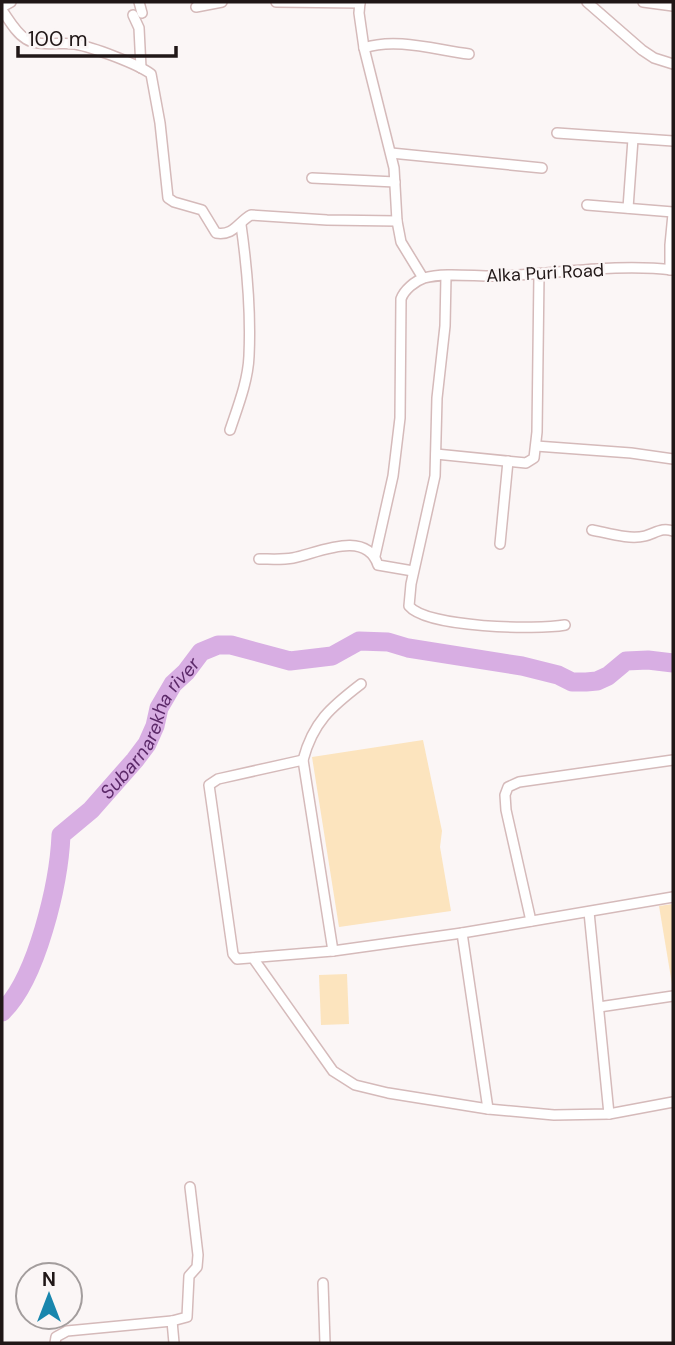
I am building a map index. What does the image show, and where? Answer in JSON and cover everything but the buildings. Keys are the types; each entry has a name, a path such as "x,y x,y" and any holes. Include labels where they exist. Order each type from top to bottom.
{"street":[{"path":"11,2 2,8 18,33 31,41 82,46 151,74 168,198 202,210 213,230 219,234 226,234 251,215 397,221"},
{"path":"139,2 141,68"},
{"path":"196,7 222,2"},
{"path":"276,2 360,2 364,48 391,153 397,221 403,249 420,279 402,297 400,418 393,476 375,556 378,565 383,568 413,571"},
{"path":"587,2 642,50 654,58 673,64"},
{"path":"643,2 673,6"},
{"path":"364,48 376,44 390,44 468,54"},
{"path":"556,133 673,141"},
{"path":"628,208 633,139"},
{"path":"391,153 542,168"},
{"path":"312,177 395,182"},
{"path":"587,205 673,213 670,244 672,270"},
{"path":"230,430 240,400 249,357 247,264 241,225"},
{"name":"Alka Puri Road","path":"420,279 611,269 672,270"},
{"path":"436,454 530,462 534,458 539,274"},
{"path":"446,276 447,304 437,398 435,476 408,601 416,612 454,621 517,629 565,625"},
{"path":"536,446 673,459"},
{"path":"500,544 508,461"},
{"path":"592,530 636,537 647,536 663,529 673,531"},
{"path":"259,559 289,559 354,546 364,547 375,556"},
{"path":"333,951 303,760 308,742 322,717 361,684"},
{"path":"303,760 218,779 209,785 233,954 237,959 333,951 462,933 673,897"},
{"path":"531,921 506,810 505,795 508,787 519,782 673,760"},
{"path":"589,912 609,1114"},
{"path":"462,933 488,1109"},
{"path":"253,958 319,1053 346,1082 388,1093 488,1109 554,1115 609,1114 673,1102"},
{"path":"599,1007 673,996"},
{"path":"55,1343 56,1337 67,1331 172,1321 187,1317 189,1276 197,1267 190,1186"},
{"path":"323,1283 325,1343"},
{"path":"172,1321 174,1343"}],"shaded area":[{"path":"423,740 442,831 440,847 451,911 339,927 312,757"},
{"path":"673,904 673,984 672,984 659,906"},
{"path":"347,974 349,1024 321,1025 319,975"}],"waterway":[{"name":"Subarnarekha river","path":"2,1012 15,997 36,954 51,903 61,835 91,810 135,760 147,744 159,708 173,684 201,652 218,645 231,645 290,661 332,656 359,641 388,642 408,648 522,666 558,675 572,682 597,681 608,676 626,661 673,663"}]}
